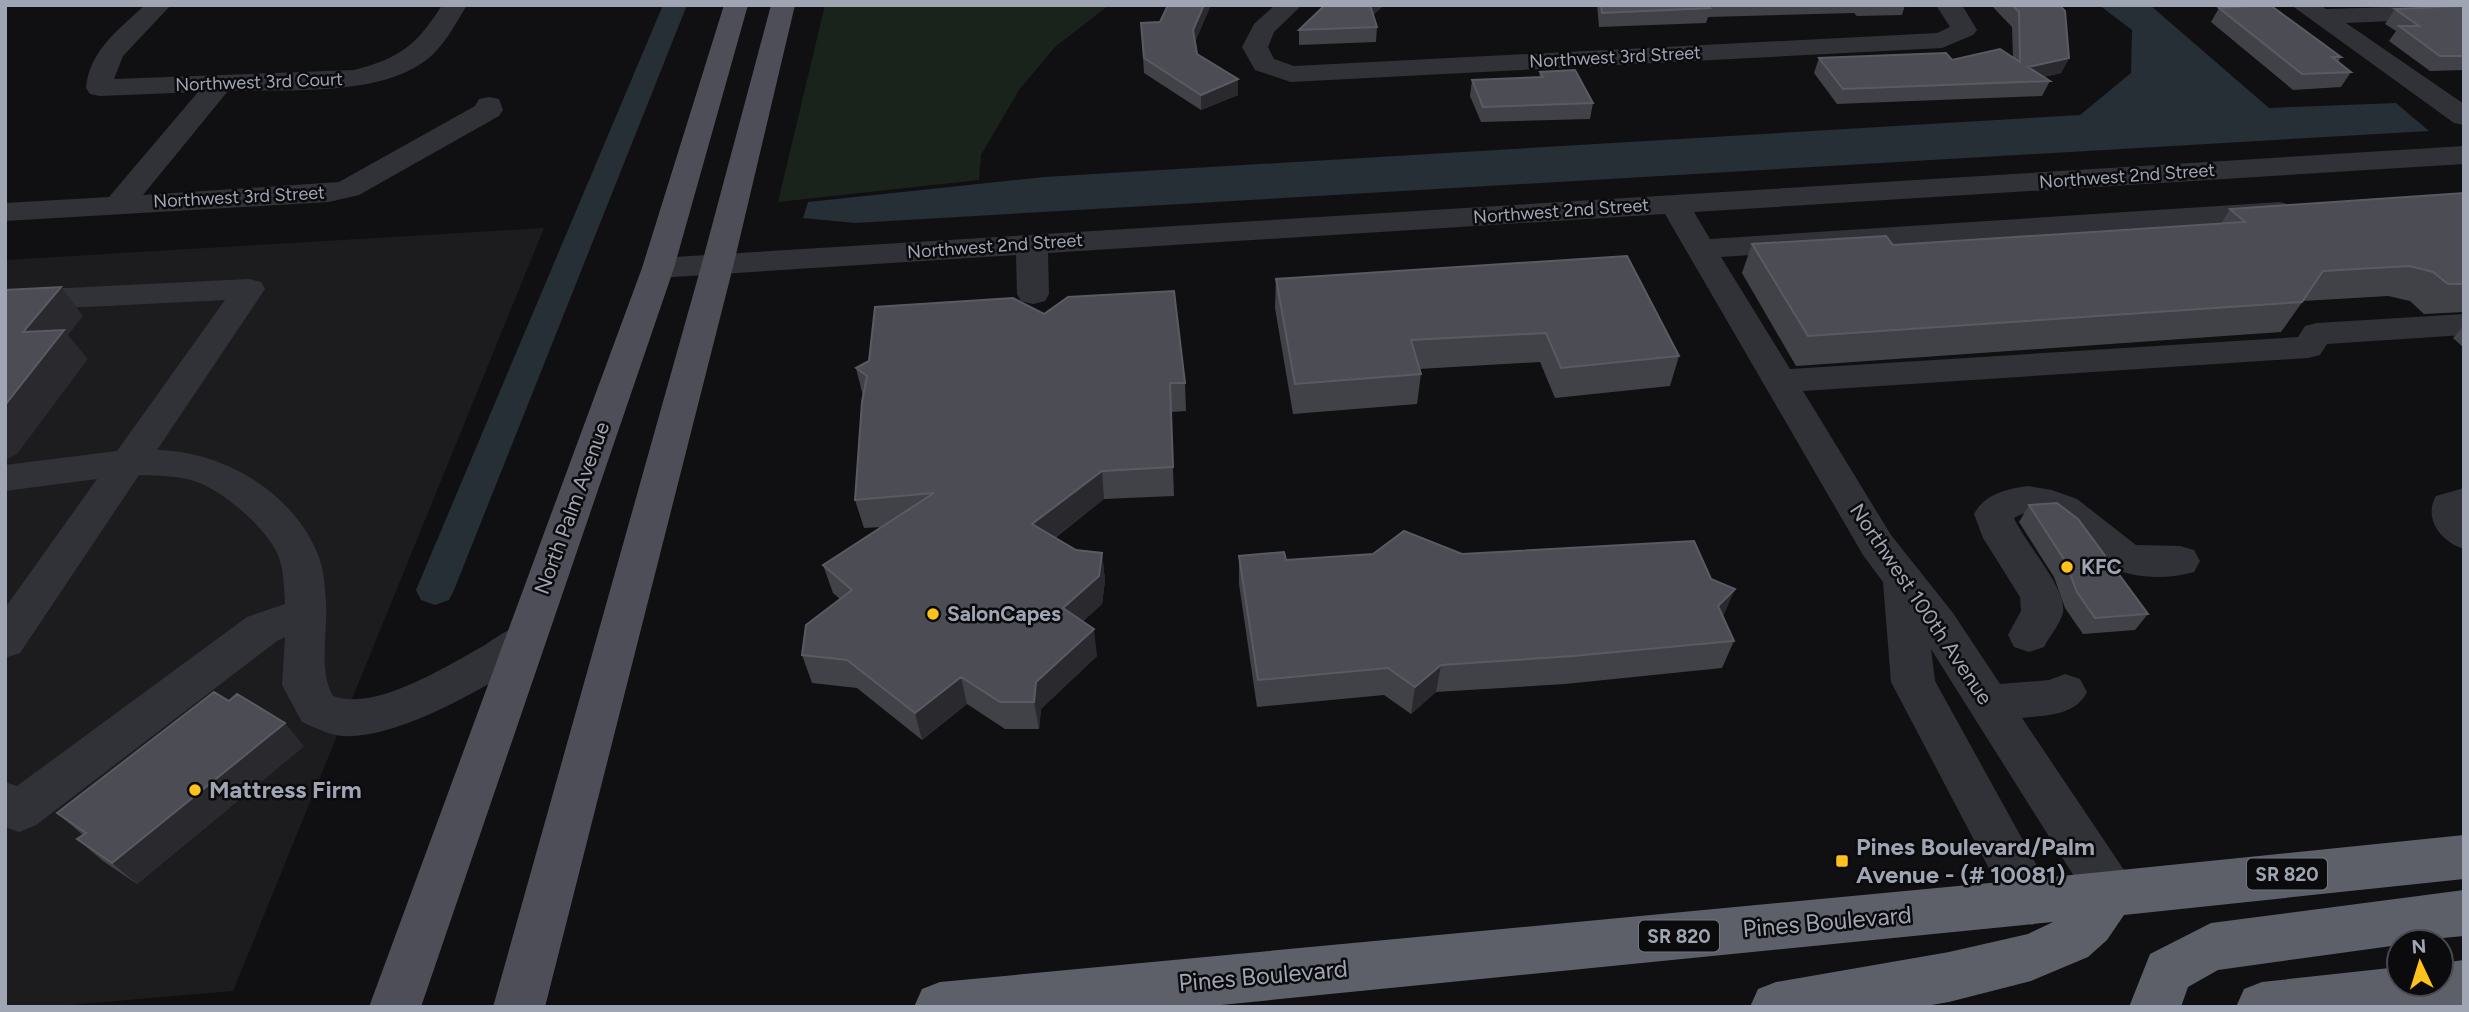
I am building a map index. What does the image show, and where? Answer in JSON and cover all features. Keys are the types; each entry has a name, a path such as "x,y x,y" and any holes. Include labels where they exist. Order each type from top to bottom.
{"highway":[{"name":"Pines Boulevard","path":"940,1007 2032,902 2464,857"},
{"path":"1776,1007 1949,977 2031,957 2070,940 2089,924 2111,892"},
{"path":"2155,1007 2168,971 2211,947 2464,913"},
{"path":"2262,1007 2464,985"}],"main road":[{"name":"North Palm Avenue","path":"395,1007 657,268 736,5"},
{"path":"519,1007 718,263 783,5"}],"street":[{"name":"Northwest 3rd Court","path":"159,5 111,52 99,78 100,88 355,78 415,59 433,40 455,5"},
{"name":"Northwest 3rd Street","path":"1290,5 1263,29 1255,47 1264,64 1291,74 1942,40 1964,30 1956,13 1948,5"},
{"path":"2312,11 2464,10"},
{"path":"2312,11 2464,117"},
{"path":"119,204 219,85"},
{"name":"Northwest 3rd Street","path":"5,212 329,193 348,189 489,110 489,105"},
{"name":"Northwest 2nd Street","path":"657,268 2464,155"},
{"path":"2131,176 2176,218"},
{"name":"Northwest 100th Avenue","path":"1674,204 1877,545 1938,625 2111,892"},
{"path":"1700,249 2313,208"},
{"path":"1031,244 1033,294"},
{"path":"5,301 249,289 5,641"},
{"path":"1781,381 2308,347 2317,334 2464,324"},
{"path":"5,478 131,462 175,464 215,473 264,507 300,561 305,613 304,684 308,697 316,707 328,714 361,718 408,706 525,642"},
{"path":"2029,635 2042,611 2040,595 2003,538 1993,514 2003,504 2017,499 2037,500 2063,508 2117,554 2145,562 2180,561"},
{"path":"2464,502 2450,506 2449,514 2452,524 2464,536"},
{"path":"1903,579 1913,682 2032,902"},
{"path":"5,802 19,811 261,629 305,613"},
{"path":"1987,702 2054,697 2065,692"}],"shaded area":[{"path":"825,5 1109,5 1055,47 1019,90 981,155 979,180 778,202"},
{"path":"2099,5 2150,5 2269,108 2396,103 2429,131 855,223 803,218 808,202 1044,177 2080,115 2131,73 2132,30"},
{"path":"544,228 233,991 46,1007 5,1007 5,260"}],"building":[{"path":"1168,5 1204,5 1193,30 1197,54 1238,79 1201,95 1144,58 1141,23 1160,22"},
{"path":"1325,5 1370,5 1377,27 1299,30"},
{"path":"1601,5 1708,5 1710,8 1602,13"},
{"path":"2012,5 2059,5 2065,11 2069,58 2028,67 2050,81 1843,89 1819,58 1946,53 1952,60 2000,49 2020,62 2019,12"},
{"path":"2270,5 2341,57 2332,57 2351,72 2302,74 2219,8"},
{"path":"2464,6 2464,56 2440,56 2399,26 2419,26 2395,9"},
{"path":"1575,70 1593,103 1483,107 1472,80 1543,77 1540,72"},
{"path":"2464,193 2464,284 2448,284 2433,272 2410,266 2323,271 2302,302 1808,336 1752,244 1886,236 1893,245 2245,222 2230,209"},
{"path":"1627,256 1679,356 1561,368 1546,333 1411,340 1421,374 1295,384 1276,279"},
{"path":"61,287 23,332 64,330 5,405 5,290"},
{"path":"1174,291 1185,383 1170,383 1173,467 1102,471 1032,524 1076,550 1102,553 1099,576 1063,608 1094,629 1036,682 1034,702 1000,702 961,677 915,713 847,660 802,655 806,625 852,590 823,565 934,493 855,500 862,402 867,376 856,368 869,361 875,307 1013,298 1044,314 1068,297"},
{"path":"2057,503 2078,519 2148,614 2095,618 2077,592 2065,561 2029,505"},
{"path":"1404,531 1462,554 1694,541 1711,579 1735,589 1718,606 1734,641 1441,665 1415,687 1388,668 1258,680 1239,556 1284,552 1286,560 1373,554"},
{"path":"214,692 229,701 237,694 285,723 112,863 77,839 86,833 57,813"}],"waterway":[{"path":"435,590 675,5"}],"place":[{"name":"KFC","path":"2067,567"},
{"name":"SalonCapes","path":"933,614"},
{"name":"Mattress Firm","path":"195,790"},
{"name":"Pines Boulevard/Palm Avenue - (# 10081)","path":"1842,861"}]}
